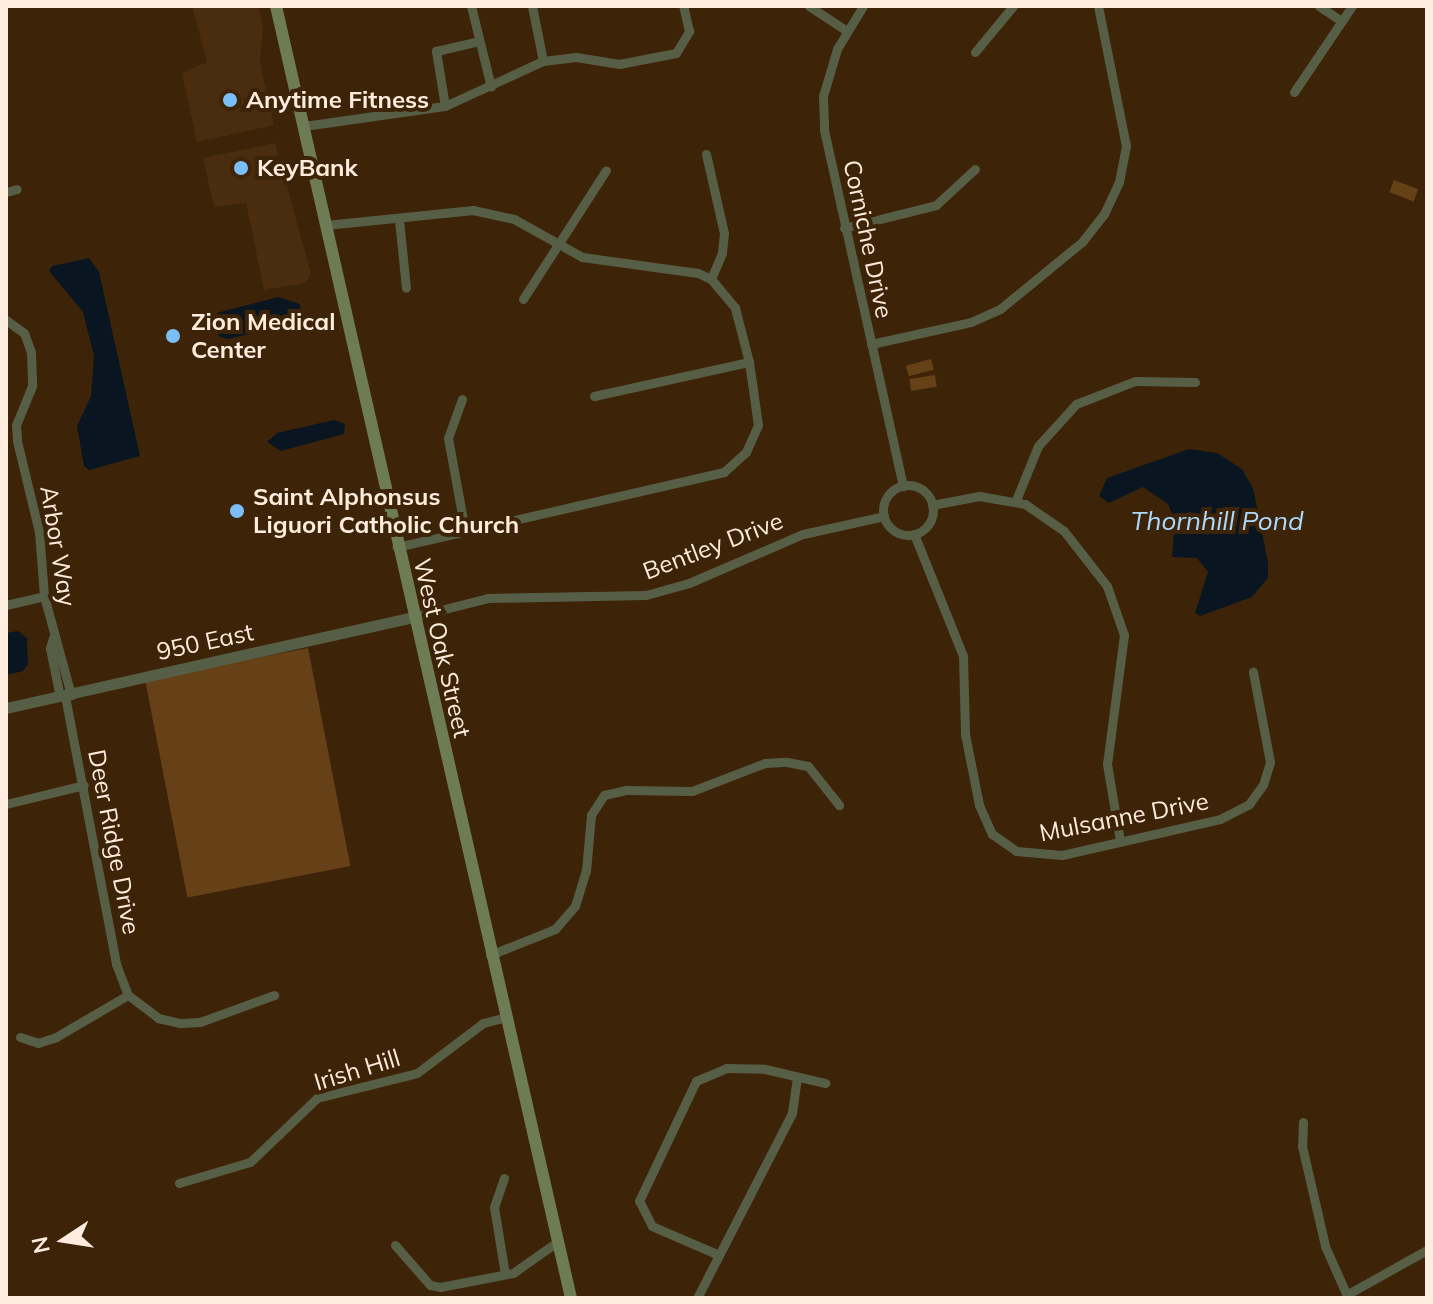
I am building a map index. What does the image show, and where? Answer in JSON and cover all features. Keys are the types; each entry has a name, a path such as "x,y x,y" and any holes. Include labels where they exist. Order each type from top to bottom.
{"main road":[{"name":"West Oak Street","path":"276,6 396,547 571,1298"}],"street":[{"path":"471,6 491,87"},
{"path":"532,6 543,61"},
{"path":"304,126 445,106 543,61 576,57 619,64 676,53 689,31 683,6"},
{"path":"809,6 847,31"},
{"name":"Corniche Drive","path":"863,6 847,31 823,96 824,130 903,486"},
{"path":"975,52 1013,6"},
{"path":"871,344 971,322 1000,309 1082,242 1104,214 1119,182 1126,146 1098,6"},
{"path":"1319,6 1341,21"},
{"path":"1294,92 1352,6"},
{"path":"445,106 436,51 479,41"},
{"path":"706,154 724,233 722,253 711,279"},
{"path":"844,228 936,205 975,169"},
{"path":"523,299 606,170"},
{"path":"326,225 399,220 473,210 514,219 558,244 597,261 673,268 711,279 735,308 749,362 758,425 746,452 724,472 396,547"},
{"path":"399,220 406,288"},
{"name":"Arbor Way","path":"6,320 18,326 34,372 16,433 39,532 44,596 53,638 50,648 65,696"},
{"path":"594,396 749,362"},
{"path":"1016,500 1038,446 1076,404 1135,381 1195,382"},
{"path":"462,399 448,438 465,531"},
{"path":"903,486 921,489 932,505 928,526 914,534 895,531 884,516 887,498 903,486"},
{"path":"932,505 979,496 1016,500 1064,531 1102,578 1122,621 1124,650 1107,775 1120,841"},
{"name":"Bentley Drive","path":"413,617 488,598 646,595 689,583 789,538 884,516"},
{"name":"Mulsanne Drive","path":"914,534 925,572 961,645 967,756 992,834 1016,851 1037,857 1230,816 1257,795 1267,775 1269,748 1253,672"},
{"path":"6,605 44,596"},
{"name":"950 East","path":"6,708 413,617"},
{"name":"Deer Ridge Drive","path":"65,696 116,964 128,995"},
{"path":"490,955 555,929 575,906 586,871 591,815 604,795 626,790 692,791 765,763 787,762 808,766 839,805"},
{"path":"6,804 84,785"},
{"path":"20,1037 38,1043 56,1037 128,995 158,1018 180,1023 200,1022 274,995"},
{"name":"Irish Hill","path":"179,1183 250,1162 317,1098 417,1073 483,1023 507,1017"},
{"path":"719,1255 652,1226 641,1211 641,1191 705,1073 739,1068 825,1083"},
{"path":"697,1298 792,1113 797,1077"},
{"path":"1303,1122 1302,1146 1325,1246 1347,1296 1427,1250"},
{"path":"504,1178 494,1207 505,1274"},
{"path":"395,1245 430,1285 505,1274 528,1266 557,1242"}],"shaded area":[{"path":"192,6 258,6 263,27 260,63 274,125 197,142 182,73 207,62"},
{"path":"275,143 311,273 305,283 264,290 246,203 214,207 203,158"},
{"path":"1394,180 1418,189 1414,201 1389,192"},
{"path":"931,359 934,370 909,376 906,366"},
{"path":"935,375 937,387 911,391 909,379"},
{"path":"308,648 350,866 187,898 145,680"}],"water":[{"path":"89,258 99,272 140,456 89,470 84,466 77,426 91,396 94,356 83,312 49,271 52,266"},
{"path":"278,297 300,304 301,314 292,325 227,339 218,336 217,313"},
{"path":"334,420 345,424 344,434 281,451 267,442 277,433"},
{"name":"Thornhill Pond","path":"1189,449 1217,453 1242,469 1253,488 1268,563 1268,578 1252,597 1200,616 1195,613 1208,572 1197,558 1172,557 1175,521 1168,504 1143,487 1109,503 1099,496 1107,478"},
{"path":"18,631 27,638 28,664 23,671 6,675 6,633"}],"place":[{"name":"Anytime Fitness","path":"230,100"},
{"name":"KeyBank","path":"241,168"},
{"name":"Zion Medical Center","path":"173,336"},
{"name":"Saint Alphonsus Liguori Catholic Church","path":"237,511"}]}
